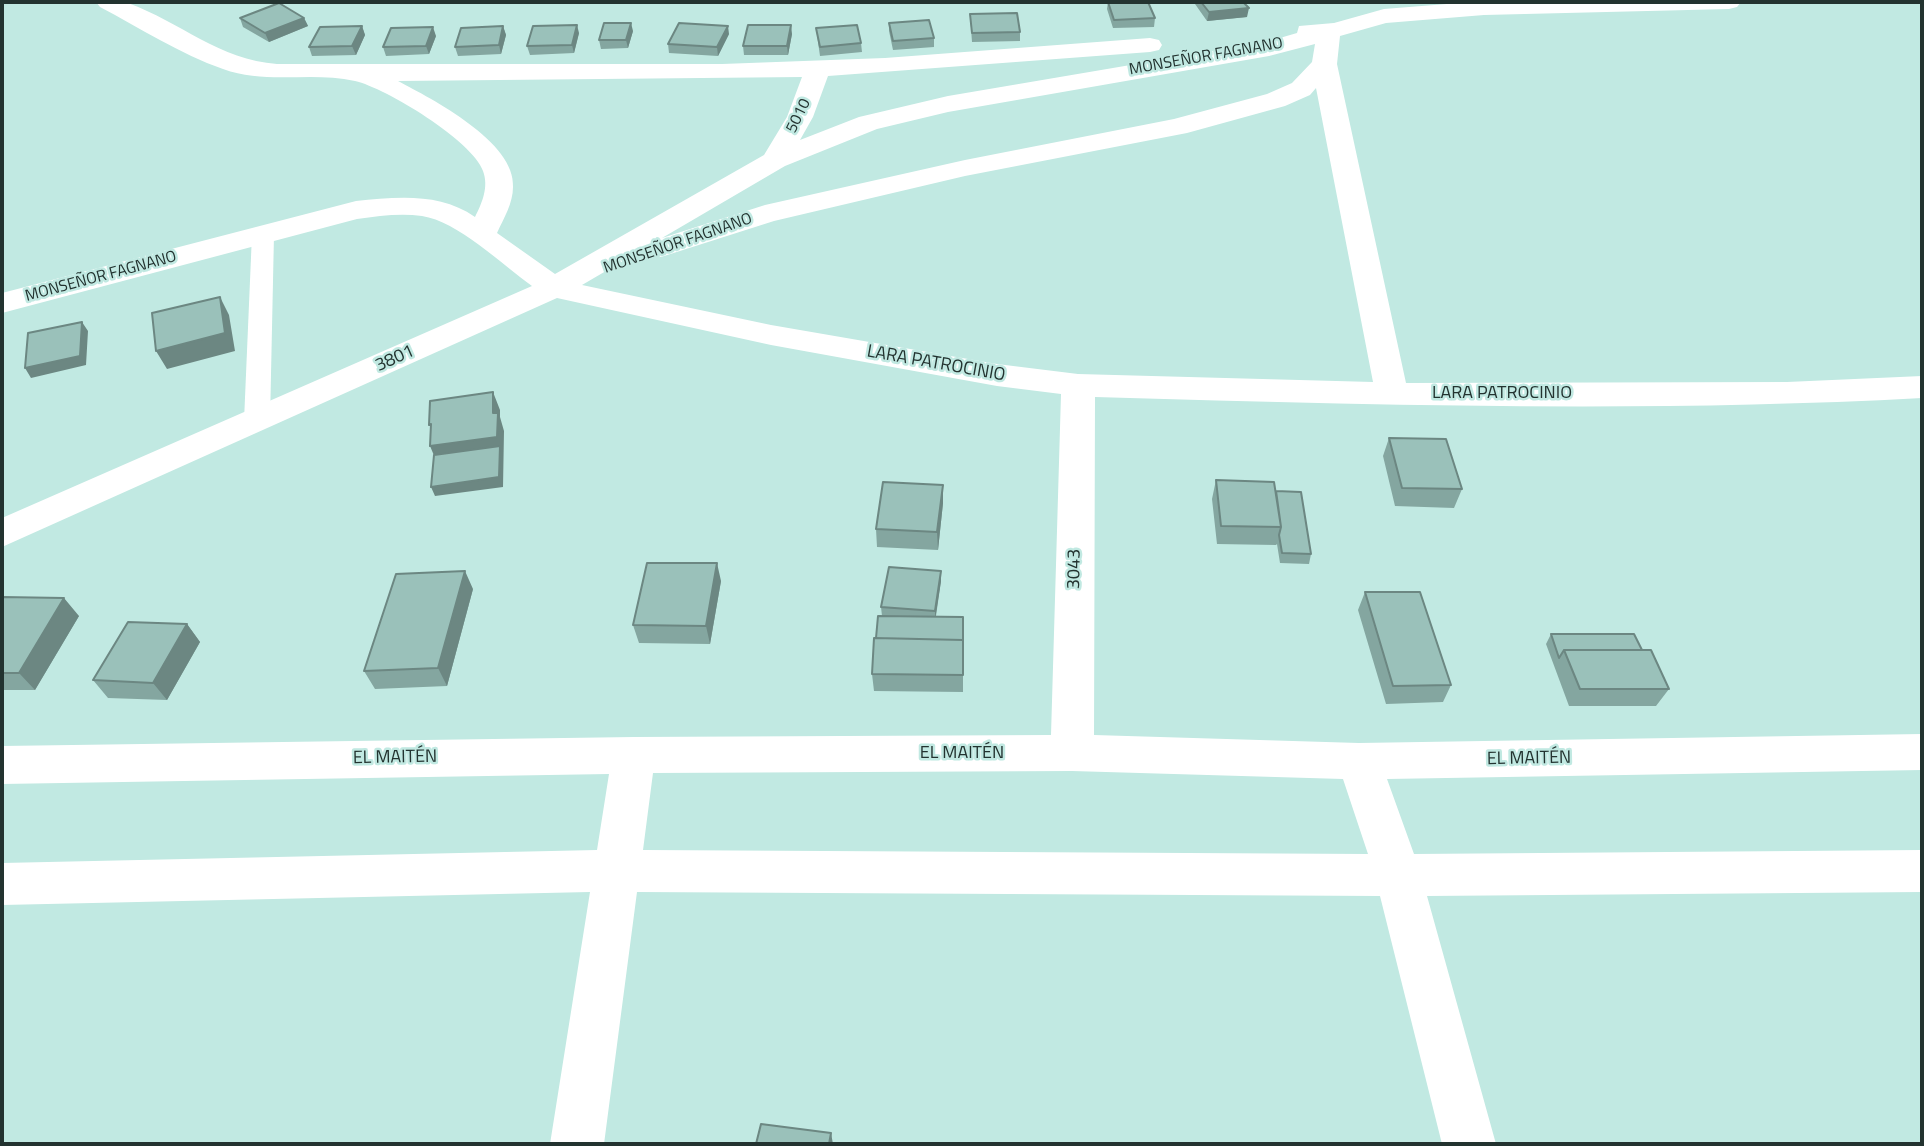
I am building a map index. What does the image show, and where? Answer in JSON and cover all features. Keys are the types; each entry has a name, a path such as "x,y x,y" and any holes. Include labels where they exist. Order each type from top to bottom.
{"street":[{"path":"108,2 232,64 260,71 356,73 818,69 885,66 1329,29 1324,64 1392,394"},
{"name":"MONSEÑOR FAGNANO","path":"775,160 868,123 935,107 1269,48 1329,29 1384,16 1438,10 1729,2"},
{"name":"MONSEÑOR FAGNANO","path":"554,288 699,234 765,214 965,168 1177,127 1276,100 1301,89 1324,64"},
{"name":"5010","path":"775,160 800,117 818,69"},
{"path":"356,73 447,120 483,147 497,170 499,195 481,235"},
{"name":"3801","path":"2,533 554,288 775,160"},
{"name":"MONSEÑOR FAGNANO","path":"2,303 356,210 399,205 431,208 460,220 481,235"},
{"name":"LARA PATROCINIO","path":"481,235 554,288 771,335 997,375 1078,385 1392,394 1787,393 1922,387"},
{"name":"3043","path":"1072,753 1078,385"},
{"name":"EL MAITÉN","path":"2,765 634,755 1072,753 1359,761 1922,752"},
{"path":"577,1144 634,755"},
{"path":"1359,761 1398,875 1469,1144"},
{"path":"2,884 615,871 1398,875 1922,871"}],"lane":[{"path":"257,421 263,234"}],"building":[{"path":"1108,2 1148,2 1155,18 1114,20"},
{"path":"1201,2 1243,2 1249,8 1209,12"},
{"path":"279,3 304,18 265,33 240,18"},
{"path":"1017,13 1020,32 972,33 970,14"},
{"path":"929,20 934,38 893,41 889,23"},
{"path":"604,23 631,23 626,40 599,40"},
{"path":"679,23 728,26 717,47 668,44"},
{"path":"577,25 572,45 527,46 533,26"},
{"path":"748,25 791,25 787,46 743,46"},
{"path":"857,25 861,43 820,47 816,28"},
{"path":"362,26 352,46 309,47 320,27"},
{"path":"503,26 499,45 455,47 461,28"},
{"path":"433,27 426,46 383,47 391,28"},
{"path":"220,297 225,333 156,351 152,313"},
{"path":"82,322 80,356 25,368 28,333"},
{"path":"493,392 493,413 498,413 497,437 430,446 430,401"},
{"path":"1389,438 1446,439 1462,489 1402,488"},
{"path":"500,446 499,477 431,487 434,455"},
{"path":"1216,480 1274,482 1281,527 1221,526"},
{"path":"883,482 943,485 937,532 876,529"},
{"path":"1276,491 1301,492 1311,554 1282,553"},
{"path":"647,563 717,563 706,626 633,625"},
{"path":"889,567 941,571 935,611 881,607"},
{"path":"465,571 438,668 364,671 396,574"},
{"path":"1365,592 1420,592 1451,685 1393,686"},
{"path":"2,597 64,598 19,673 2,673"},
{"path":"878,616 963,617 963,640 876,638"},
{"path":"128,622 187,624 153,683 93,680"},
{"path":"1551,634 1634,634 1642,650 1564,650 1559,658"},
{"path":"874,638 963,640 963,675 872,674"},
{"path":"1564,650 1651,650 1669,689 1580,689"},
{"path":"761,1124 831,1133 829,1144 756,1144"}]}
